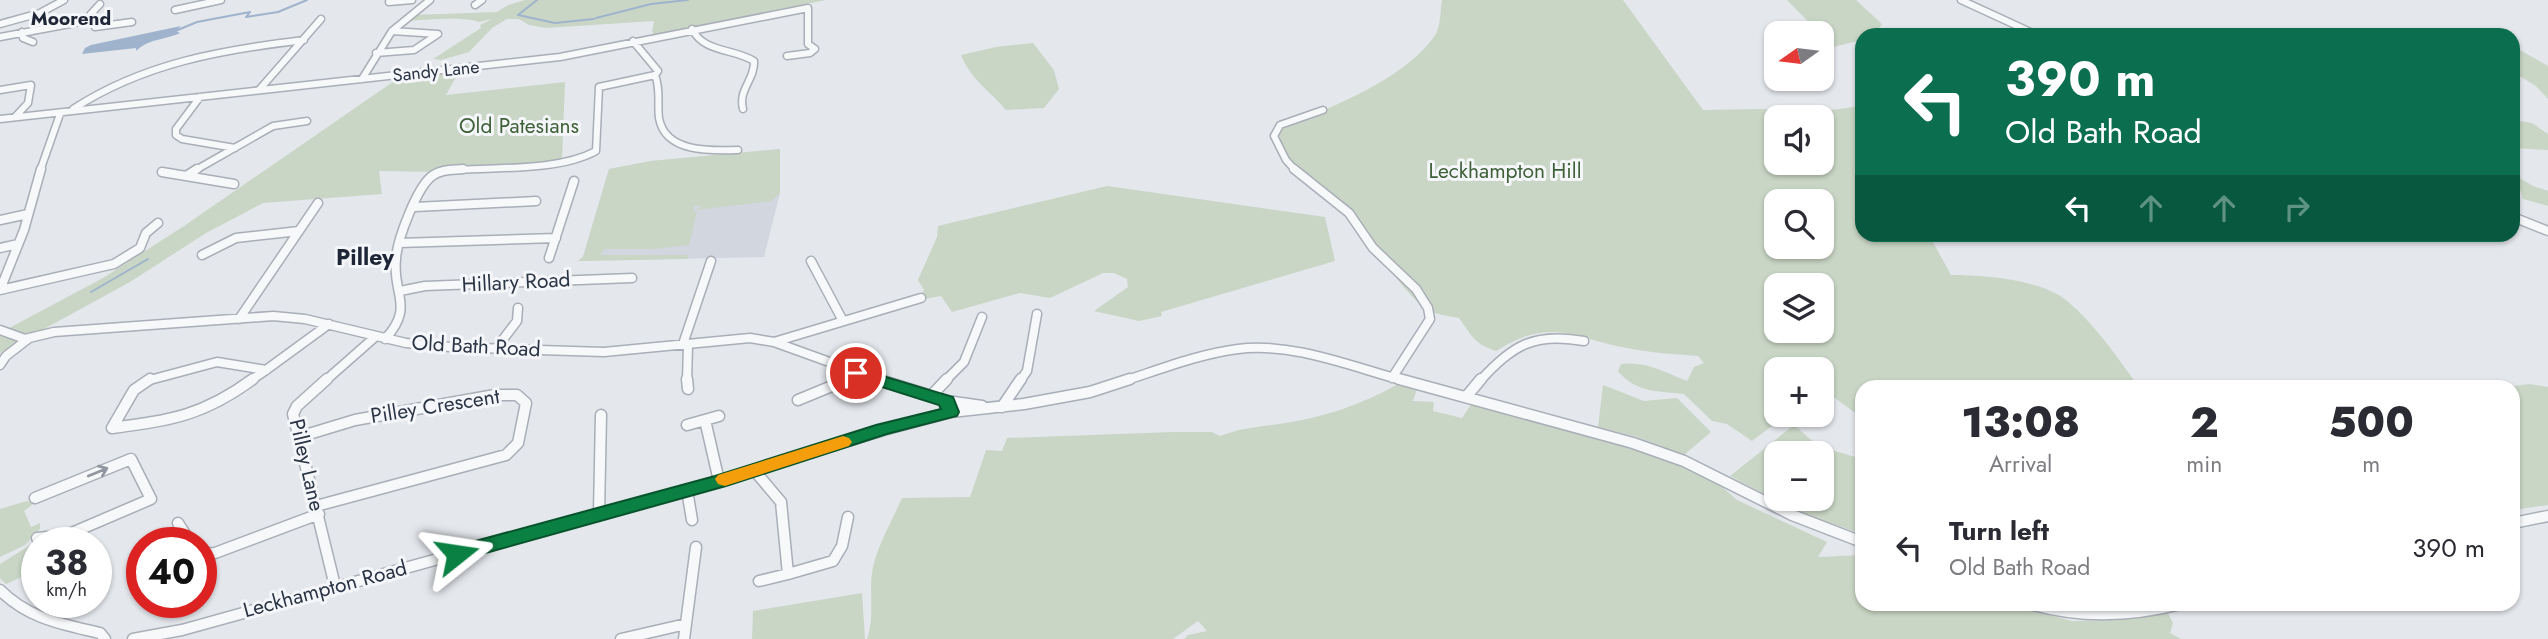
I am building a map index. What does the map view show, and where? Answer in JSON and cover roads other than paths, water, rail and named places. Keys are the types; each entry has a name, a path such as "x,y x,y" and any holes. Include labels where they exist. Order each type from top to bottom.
{"street":[{"path":"0,24 40,13 64,0"},
{"path":"175,10 221,0"},
{"path":"389,2 412,0"},
{"path":"362,79 392,31 430,0"},
{"path":"475,5 482,0"},
{"path":"1961,0 2022,28"},
{"path":"100,4 90,15 94,26 99,28 132,22"},
{"name":"Sandy Lane","path":"0,119 560,57 808,8 808,44 815,50 787,56"},
{"path":"259,90 321,19"},
{"path":"35,20 40,28"},
{"path":"0,37 91,20"},
{"path":"692,29 695,37 703,43 743,54 754,61 755,70 741,92 743,109"},
{"path":"376,53 414,50 438,34 392,31"},
{"path":"22,32 23,38 33,42"},
{"path":"70,111 108,86 164,64 217,51 304,40"},
{"path":"633,41 658,71 655,75 660,125 667,135 681,143 704,150 737,150"},
{"path":"379,338 401,321 396,251 430,177 442,171 580,158 596,151 599,87 655,75"},
{"path":"0,90 31,85 28,103 15,117"},
{"path":"200,97 176,129 176,135 182,139 234,148"},
{"path":"1323,110 1280,125 1274,136 1288,166 1348,213 1373,248 1402,274 1427,306 1430,319 1392,378"},
{"path":"0,290 25,225 60,114"},
{"path":"186,176 275,125 307,121"},
{"path":"162,172 234,184"},
{"path":"549,258 574,181"},
{"path":"415,208 536,201"},
{"path":"239,318 318,203"},
{"path":"0,220 28,214"},
{"path":"2520,220 2548,231"},
{"path":"0,290 114,264 140,248 146,233 158,223"},
{"path":"202,255 219,244 236,238 299,231"},
{"path":"399,243 556,238"},
{"path":"0,248 18,244"},
{"path":"688,389 685,344 711,261"},
{"path":"811,261 843,321"},
{"name":"Hillary Road","path":"400,291 425,286 632,278"},
{"path":"774,342 921,298"},
{"path":"498,346 517,321 519,308"},
{"path":"1002,407 1027,371 1037,314"},
{"name":"Old Bath Road","path":"9,334 29,338 54,332 286,316 329,324 379,338 437,346 498,346 604,352 741,338 774,342 856,373 947,401 989,408"},
{"path":"931,396 964,362 982,317"},
{"path":"266,370 217,362 148,380 134,390 112,428 185,416 206,409 228,398 329,324"},
{"path":"1466,397 1526,340 1553,335 1584,341"},
{"path":"0,365 6,356 29,338"},
{"name":"Pilley Lane","path":"335,586 293,414 297,406 379,338"},
{"path":"1002,407 1090,392 1200,357 1248,348 1290,351 1661,452 1791,516 1855,539"},
{"path":"798,400 847,381 856,373"},
{"name":"Pilley Crescent","path":"299,438 355,420 495,395 517,395 526,402 518,443 506,455 317,510"},
{"path":"947,401 951,412"},
{"name":"Leckhampton Road","path":"134,639 183,634 335,586 719,481 883,430 951,412 1002,407"},
{"path":"599,513 601,415"},
{"path":"687,425 719,416"},
{"path":"705,420 719,481"},
{"path":"35,498 131,459 151,499 86,527"},
{"path":"754,470 781,502 788,574"},
{"path":"687,490 692,520"},
{"path":"217,552 317,510"},
{"path":"2520,522 2548,516"},
{"path":"759,581 830,565 840,554 848,517"},
{"path":"178,523 181,527"},
{"path":"684,639 696,547"},
{"path":"0,590 13,604 33,617 100,633 105,639"},
{"path":"2056,611 2105,615 2146,611"},
{"path":"621,639 686,624"}],"water":[{"path":"181,26 176,31 180,33 151,42 136,51 136,48 82,54 85,48 91,45"}],"waterway":[{"path":"173,32 197,22 250,12 246,17 278,12 307,0"},
{"path":"537,0 518,15 555,23 594,19"},
{"path":"596,18 651,4 688,0"},
{"path":"91,292 148,259"}],"district":[{"name":"Moorend","path":"71,18"},
{"name":"Pilley","path":"365,257"}],"park label":[{"name":"Old Patesians","path":"519,126"},
{"name":"Leckhampton Hill","path":"1505,171"}]}
